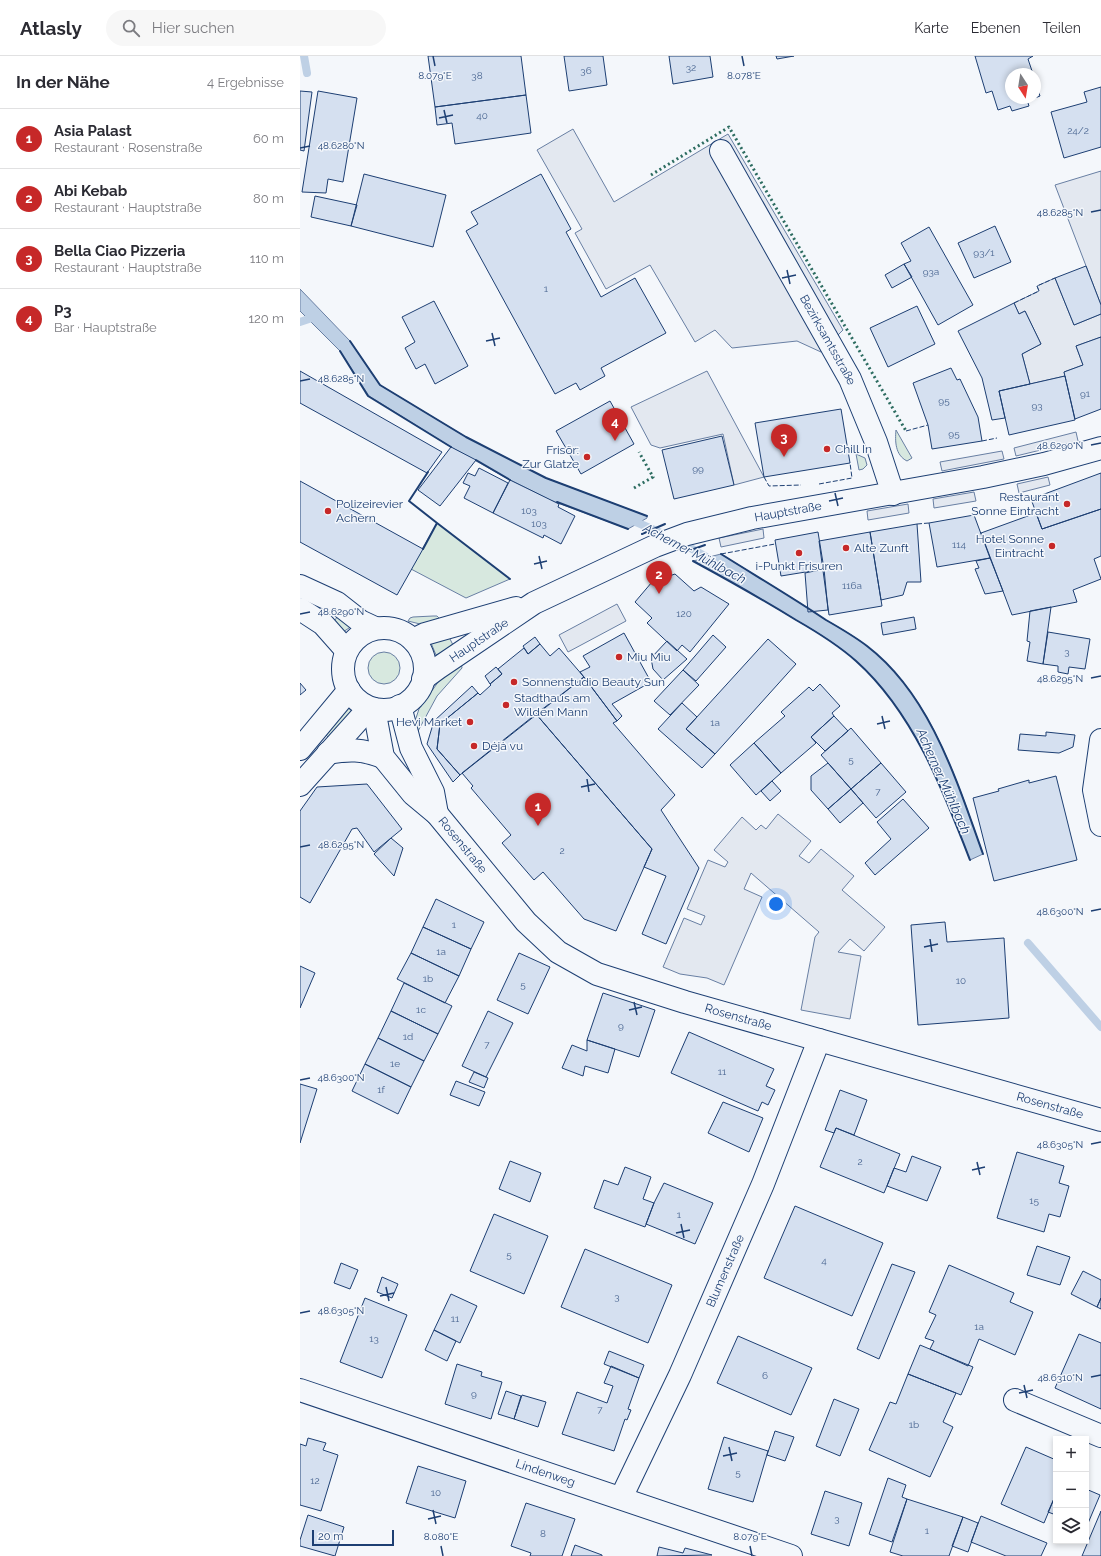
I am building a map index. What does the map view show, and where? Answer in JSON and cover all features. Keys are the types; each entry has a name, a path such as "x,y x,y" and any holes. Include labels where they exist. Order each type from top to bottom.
{"street":[{"name":"Bezirksamtsstraße","path":"721,151 850,379 876,442 892,494"},
{"name":"Hauptstraße","path":"423,679 534,603 658,544 687,534 752,518 892,494 1036,466 1101,448"},
{"path":"300,586 337,604 360,621 375,628"},
{"name":"Hauptstraße","path":"413,640 425,634 534,603"},
{"path":"300,609 323,624 346,650"},
{"path":"375,628 392,628 400,631 413,640 422,654 424,663 423,679 419,690 410,700 400,706 383,710 372,708 354,698 345,683 342,667 346,650 355,639 368,630 375,628"},
{"path":"300,749 348,690"},
{"name":"Rosenstraße","path":"400,706 410,748 433,792 436,814"},
{"path":"300,785 328,753 372,708"},
{"name":"Rosenstraße","path":"372,708 382,757 413,794 436,814 526,922 558,952 597,974 685,1002 1101,1120"},
{"path":"1101,740 1094,790 1101,825"},
{"path":"328,753 347,750 372,753 382,757"},
{"name":"Blumenstraße","path":"621,1498 680,1375 763,1184 819,1040"},
{"name":"Lindenweg","path":"300,1390 790,1556"},
{"path":"1015,1400 1101,1436"}],"shaded area":[{"path":"573,129 614,202 728,134 843,330 821,352 797,341 732,348 715,330 695,342 650,265 606,289 575,233 582,229 537,150"},
{"path":"1101,171 1101,305 1055,185"},
{"path":"1055,278 1074,325 1101,314 1101,337 1076,346 1083,365 1064,372 1065,376 1030,384 1022,354 1041,344 1025,311 1019,314 1014,303 1039,291 1037,286"},
{"path":"707,371 764,477 734,485 723,434 660,448 651,445 631,407"},
{"path":"896,430 912,458 907,461 898,451 896,443"},
{"path":"1076,432 1078,441 1016,456 1014,448"},
{"path":"1002,451 1004,459 942,471 940,462"},
{"path":"856,454 865,458 867,465 863,469 859,470"},
{"path":"1048,477 1050,485 1019,493 1017,484"},
{"path":"974,492 976,501 934,508 933,499"},
{"path":"908,504 909,513 868,520 867,511"},
{"path":"437,523 510,579 466,598 411,569"},
{"path":"763,529 764,538 721,547 719,538"},
{"path":"617,604 626,621 568,652 559,635"},
{"path":"339,614 352,626 343,632 333,623"},
{"path":"437,616 439,618 424,625 408,621 413,617"},
{"path":"448,635 454,647 436,655 431,643"},
{"path":"381,652 387,652 396,656 400,668 396,680 387,684 381,684 372,680 368,671 368,665 372,656"},
{"path":"461,662 462,668 437,696 417,733 415,721 419,709 441,678"},
{"path":"347,707 353,712 331,740 324,733"},
{"path":"778,814 811,841 799,856 809,863 821,849 854,876 842,890 885,927 864,951 850,939 838,952 861,956 850,1019 801,1010 815,937 819,932 751,873 744,889 762,897 724,985 707,978 680,974 663,967 684,918 701,925 705,916 687,909 708,860 725,867 728,862 714,850 742,817 756,830 761,825 766,829"}],"water":[{"path":"300,289 350,341 380,385 466,437 546,478 647,516 647,518 628,529 550,500 510,480 451,447 369,396 340,351 300,311"},
{"path":"721,554 857,639 889,666 908,689 925,714 939,741 952,769 983,854 970,860 949,807 924,753 894,704 876,681 856,661 812,629 693,561"}],"building":[{"path":"428,56 521,56 526,95 435,107"},
{"path":"564,56 603,56 607,85 569,91"},
{"path":"669,56 710,56 713,77 673,84"},
{"path":"776,56 794,56 777,59"},
{"path":"975,56 1033,56 1028,59 1031,68 1005,68 1005,104 1028,104 1029,106 1012,111 1010,106 998,110 992,91 986,93"},
{"path":"1101,87 1101,147 1064,158 1051,112 1087,102 1084,92"},
{"path":"300,91 312,92 304,151 300,150"},
{"path":"318,91 357,98 343,182 328,179 326,193 302,192"},
{"path":"526,95 531,133 455,144 452,123 437,125 435,107"},
{"path":"364,174 446,195 433,247 351,226"},
{"path":"541,174 571,229 566,232 601,297 635,278 666,333 601,368 605,376 580,390 576,383 555,394 466,231 478,224 471,212"},
{"path":"315,196 357,205 351,226 311,217"},
{"path":"995,226 1011,262 974,278 958,243"},
{"path":"929,227 973,305 938,325 904,264 911,261 901,243"},
{"path":"904,264 912,277 892,288 885,275"},
{"path":"1086,266 1101,305 1101,314 1074,325 1055,278"},
{"path":"434,301 468,366 435,384 425,364 416,369 405,348 415,342 402,317"},
{"path":"1014,303 1019,314 1025,311 1041,344 1022,354 1030,384 999,391 1005,418 992,420 982,378 958,331"},
{"path":"917,306 935,344 888,367 870,328"},
{"path":"1101,337 1101,409 1075,419 1064,372 1083,365 1076,346"},
{"path":"951,368 957,380 960,379 978,417 982,441 932,449 928,425 913,383"},
{"path":"300,371 442,452 427,473 300,403"},
{"path":"1065,376 1075,420 1009,435 999,391"},
{"path":"610,401 634,444 581,474 556,431"},
{"path":"841,409 850,463 764,477 755,423"},
{"path":"722,436 734,485 674,499 662,450"},
{"path":"451,447 476,460 440,506 418,490"},
{"path":"479,468 508,483 493,513 464,498 470,486 463,483 468,473 475,476"},
{"name":"Restaurant Sonne Eintracht","path":"1101,473 1101,509 1042,529 1031,499"},
{"path":"510,480 559,504 558,507 575,516 561,544 544,535 543,538 493,513"},
{"name":"Polizeirevier Achern","path":"300,481 423,549 397,595 300,542"},
{"path":"1101,509 1101,556 1094,559 1101,579 1073,590 1077,602 1012,615 981,533 1036,513 1042,529"},
{"path":"974,515 990,558 937,567 929,523"},
{"path":"917,524 921,582 907,582 903,595 881,600 870,532"},
{"path":"818,532 824,569 781,576 775,540"},
{"path":"870,532 882,606 829,615 819,541"},
{"path":"990,558 1003,591 985,594 975,569 979,568 976,561"},
{"path":"824,569 828,610 808,612 805,573"},
{"path":"675,574 694,591 701,587 729,604 690,652 682,645 677,651 647,623 652,618 635,602 652,582"},
{"path":"1051,607 1043,664 1027,661 1030,642 1027,641 1030,611"},
{"path":"914,617 916,629 883,635 881,623"},
{"path":"1048,632 1090,639 1085,669 1069,667 1068,674 1058,672 1058,666 1043,664"},
{"path":"624,633 651,682 612,704 622,716 617,721 580,672 590,667 583,656"},
{"path":"713,635 726,647 696,681 683,670"},
{"path":"535,637 540,644 528,654 523,646"},
{"path":"768,639 796,664 715,754 686,729"},
{"path":"667,641 687,659 663,680 653,669 651,658"},
{"name":"Stadthaus am Wilden Mann","path":"540,644 550,656 559,648 584,677 460,775 437,749 440,724 478,693 480,695 502,674 498,669 524,648 528,654"},
{"path":"496,667 502,674 490,684 485,676"},
{"path":"683,670 699,685 670,715 654,701"},
{"path":"584,677 617,721 613,723 675,795 661,810 699,868 666,944 642,934 666,876 644,867 652,849 536,714"},
{"path":"300,683 306,690 300,695"},
{"path":"820,684 840,706 832,713 834,716 811,737 816,743 781,773 754,743 785,716 781,712 809,687 813,691"},
{"path":"472,686 478,693 440,724 437,749 460,775 453,782 427,744 434,721"},
{"path":"682,703 697,717 686,729 715,754 702,768 658,729"},
{"path":"536,714 652,849 616,931 584,919 543,872 534,880 502,843 511,835 471,788 473,786 462,773"},
{"path":"834,716 848,731 825,751 811,737"},
{"path":"851,728 881,763 851,789 821,755"},
{"path":"1046,732 1075,735 1073,747 1059,753 1018,750 1020,734 1046,736"},
{"path":"754,743 781,773 756,795 730,765"},
{"path":"828,763 851,789 828,809 811,790 811,776"},
{"path":"881,763 906,792 876,818 851,789"},
{"path":"1056,776 1077,860 994,881 973,798 999,791 998,789 1029,780 1029,783"},
{"path":"772,781 781,791 770,801 761,791"},
{"path":"367,784 402,829 374,852 357,828 352,829 310,903 300,897 300,811 317,787"},
{"path":"851,789 863,803 840,823 828,809"},
{"path":"903,799 929,828 875,875 865,863 891,839 877,822"},
{"path":"391,838 403,848 394,876 374,854"},
{"path":"436,899 484,922 471,949 423,927"},
{"path":"945,922 947,942 1004,938 1009,1018 918,1025 911,925"},
{"path":"423,927 471,949 459,976 411,953"},
{"path":"411,953 459,976 445,1003 397,979"},
{"path":"519,953 550,967 528,1014 497,1000"},
{"path":"300,966 315,973 300,1008"},
{"path":"404,983 452,1006 438,1034 391,1011"},
{"path":"603,993 655,1010 639,1057 587,1040"},
{"path":"391,1011 438,1034 424,1061 378,1038"},
{"path":"488,1011 513,1023 486,1077 462,1066"},
{"path":"689,1032 774,1069 766,1086 775,1090 768,1105 762,1102 758,1111 671,1073"},
{"path":"378,1038 424,1061 411,1087 365,1064"},
{"path":"587,1040 615,1049 608,1073 585,1066 583,1076 562,1068 572,1045 587,1051"},
{"path":"365,1064 411,1087 398,1114 352,1091"},
{"path":"474,1072 488,1078 484,1088 469,1082"},
{"path":"456,1081 485,1092 479,1106 450,1095"},
{"path":"300,1084 317,1089 300,1143"},
{"path":"840,1090 867,1100 854,1135 836,1128 834,1133 825,1130"},
{"path":"723,1102 763,1118 749,1152 708,1133"},
{"path":"836,1128 900,1154 884,1193 820,1167"},
{"path":"1017,1152 1064,1166 1059,1183 1069,1186 1060,1217 1049,1214 1044,1232 997,1218"},
{"path":"912,1156 941,1167 927,1201 887,1186 894,1168 906,1172"},
{"path":"510,1161 541,1173 530,1202 499,1189"},
{"path":"625,1167 651,1177 643,1199 654,1203 645,1227 594,1208 604,1180 618,1185"},
{"path":"664,1183 713,1203 695,1244 646,1224"},
{"path":"795,1206 883,1243 852,1316 764,1278"},
{"path":"494,1214 548,1236 524,1294 470,1271"},
{"path":"1037,1246 1070,1257 1060,1285 1027,1275"},
{"path":"585,1249 672,1285 648,1343 561,1307"},
{"path":"341,1263 358,1270 350,1289 334,1283"},
{"path":"892,1264 915,1272 879,1359 857,1349"},
{"path":"949,1265 1014,1293 1010,1302 1033,1312 1015,1355 979,1339 968,1366 930,1349 934,1341 925,1338 936,1315 929,1312"},
{"path":"1083,1271 1101,1280 1101,1298 1097,1307 1071,1294"},
{"path":"382,1277 398,1284 392,1298 377,1292"},
{"path":"451,1294 477,1306 460,1343 434,1330"},
{"path":"365,1298 407,1315 382,1378 340,1362"},
{"path":"1101,1298 1101,1309 1097,1307"},
{"path":"434,1330 456,1341 447,1361 425,1350"},
{"path":"1079,1334 1101,1343 1101,1409 1055,1388"},
{"path":"738,1336 812,1368 791,1415 717,1383"},
{"path":"920,1345 973,1367 961,1395 908,1374"},
{"path":"609,1351 644,1365 639,1378 604,1364"},
{"path":"457,1364 482,1372 481,1376 502,1382 491,1419 445,1404"},
{"path":"611,1366 639,1378 628,1409 631,1410 627,1420 625,1419 614,1451 562,1434 577,1392 607,1403 613,1386 604,1383"},
{"path":"908,1374 956,1393 943,1422 953,1427 930,1477 869,1450 890,1402 896,1404"},
{"path":"506,1391 521,1396 514,1419 498,1414"},
{"path":"522,1395 546,1402 538,1427 514,1419"},
{"path":"834,1399 859,1409 840,1456 816,1446"},
{"path":"775,1431 794,1437 785,1461 767,1455"},
{"path":"724,1437 768,1451 753,1502 708,1489"},
{"path":"308,1438 326,1443 323,1450 338,1455 321,1511 300,1505 300,1444 306,1446"},
{"path":"1026,1447 1053,1459 1053,1501 1044,1523 1001,1504"},
{"path":"418,1466 466,1481 455,1518 406,1503"},
{"path":"888,1478 906,1485 902,1497 907,1499 892,1542 869,1534"},
{"path":"1089,1490 1100,1495 1089,1521"},
{"path":"825,1491 862,1503 849,1546 811,1534"},
{"path":"907,1499 963,1517 949,1556 903,1556 890,1552"},
{"path":"1053,1501 1053,1514 1048,1512"},
{"path":"526,1503 575,1519 562,1556 530,1556 531,1553 511,1546"},
{"path":"1101,1511 1101,1556 1082,1556 1087,1544 1089,1544 1089,1539"},
{"path":"308,1515 344,1527 335,1556 300,1546 300,1540"},
{"path":"981,1516 1047,1543 1041,1556 1006,1556 971,1542"},
{"path":"963,1517 978,1523 968,1552 952,1546"},
{"path":"575,1545 602,1555 602,1556 571,1556"},
{"path":"659,1547 683,1553 685,1548 712,1555 657,1556"}],"waterway":[{"name":"Acherner Mühlbach","path":"304,56 307,73"},
{"path":"300,322 318,316"},
{"name":"Acherner Mühlbach","path":"629,519 675,539 715,562"},
{"name":"Acherner Mühlbach","path":"1028,943 1101,1027"}],"hedge":[{"path":"651,175 729,127 906,431"},
{"path":"634,488 653,477 639,452"}],"fence":[{"path":"1014,303 1039,291 1037,286 1055,278"},
{"path":"906,431 928,425"},
{"path":"982,441 997,438"},
{"path":"819,484 852,478 850,463"},
{"path":"764,477 769,486 801,485"},
{"path":"917,524 929,523"},
{"path":"721,554 775,544"}],"wall":[{"path":"350,341 380,385 466,437 546,478 647,516"},
{"path":"340,351 368,396 451,447"},
{"path":"476,460 510,480"},
{"path":"423,549 437,523 409,501 428,472"},
{"path":"557,502 628,529"},
{"path":"437,523 510,579"},
{"path":"642,534 665,524"},
{"path":"685,552 705,545"},
{"path":"721,554 842,629 867,646 889,666 908,689 925,714 939,741 952,769 983,854"},
{"path":"693,561 812,629 856,661 876,681 894,704 924,753 949,807 970,860"}],"place":[{"name":"P3","path":"615,441"},
{"name":"Chill In","path":"827,449"},
{"name":"Frisör: Zur Glatze","path":"587,457"},
{"name":"Bella Ciao Pizzeria","path":"784,457"},
{"name":"Restaurant Sonne Eintracht","path":"1067,504"},
{"name":"Polizeirevier Achern","path":"328,511"},
{"name":"Hotel Sonne Eintracht","path":"1052,546"},
{"name":"Alte Zunft","path":"846,548"},
{"name":"i-Punkt Frisuren","path":"799,553"},
{"name":"Abi Kebab","path":"659,594"},
{"name":"Miu Miu","path":"619,657"},
{"name":"Sonnenstudio Beauty Sun","path":"514,682"},
{"name":"Stadthaus am Wilden Mann","path":"506,705"},
{"name":"Hevi Market","path":"470,722"},
{"name":"Déjà vu","path":"474,746"},
{"name":"Asia Palast","path":"538,826"}]}
